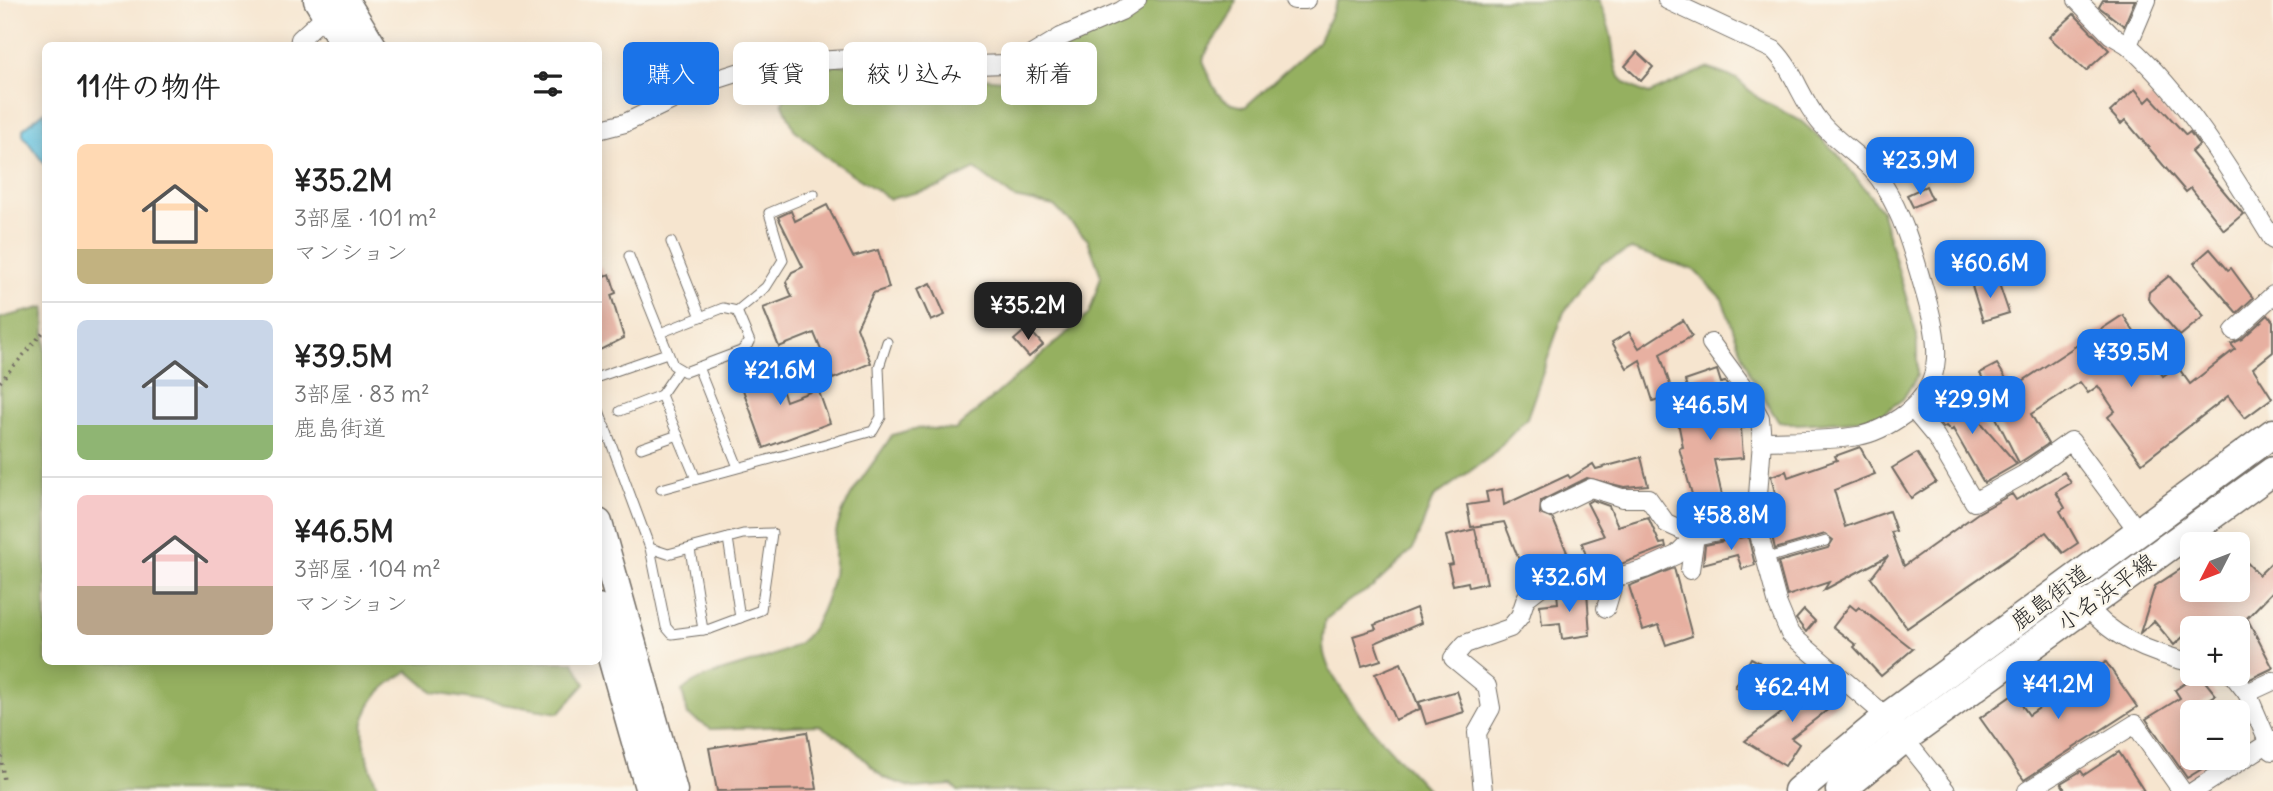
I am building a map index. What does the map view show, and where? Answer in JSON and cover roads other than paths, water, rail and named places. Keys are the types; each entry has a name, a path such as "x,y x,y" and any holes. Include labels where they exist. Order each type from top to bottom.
{"main road":[{"path":"330,5 344,42"},
{"path":"330,5 368,42"},
{"name":"鹿島街道","path":"1798,791 1887,717 2273,433"},
{"name":"小名浜平線","path":"1840,791 1905,738 2273,471"},
{"path":"602,537 673,791"},
{"path":"602,622 650,791"}],"street":[{"path":"602,129 625,123 712,81 765,64 849,59 914,67 1007,64 1028,57 1061,37 1121,11 1137,0"},
{"path":"1294,0 1306,0"},
{"path":"1667,0 1774,50 1784,60 1815,117 1835,141 1871,168 1882,182 1909,237 1931,316 1936,361 1933,382 1912,408 1876,432 1858,436 1762,440"},
{"path":"2077,0 2111,36 2128,45 2150,64 2230,169 2273,240"},
{"path":"2128,45 2147,0"},
{"path":"300,42 300,38 330,5"},
{"path":"2234,331 2273,295"},
{"path":"1711,342 1741,384 1760,418 1762,440 1756,523 1778,605 1790,634 1887,717 1946,791"},
{"path":"1912,408 1936,437 1974,502 2023,475 2071,441 2138,531"},
{"path":"1550,508 1591,488 1622,498 1648,498 1666,523 1695,536"},
{"path":"1483,791 1477,733 1491,708 1487,686 1453,658 1465,644 1510,628 1520,616 1526,598 1547,582 1615,578 1645,569 1676,555 1695,536 1756,523"},
{"path":"1690,570 1695,536"},
{"path":"1606,608 1615,578"},
{"path":"2069,583 2098,620 2133,644 2180,659"},
{"path":"2247,693 2273,681"},
{"path":"2194,791 2271,745 2241,686"},
{"path":"2027,791 2135,724 2182,791"}],"lane":[{"path":"737,311 766,287 783,260 769,213 814,194"},
{"path":"671,242 701,317"},
{"path":"629,256 667,353 673,365 679,369 685,372 741,351 750,342 737,311"},
{"path":"660,333 723,308 737,311"},
{"path":"661,489 873,431 881,417 880,367 887,342"},
{"path":"602,376 667,353"},
{"path":"698,367 738,467"},
{"path":"620,411 661,395 679,369"},
{"path":"661,395 696,479"},
{"path":"602,419 650,548 666,627 672,635 702,630 761,610 772,533 728,538 668,554 650,548"},
{"path":"641,448 678,435"},
{"path":"728,538 740,618"},
{"path":"1767,558 1826,541"},
{"path":"690,549 702,630"}],"water":[{"path":"42,113 42,161 23,135 23,129"}]}
